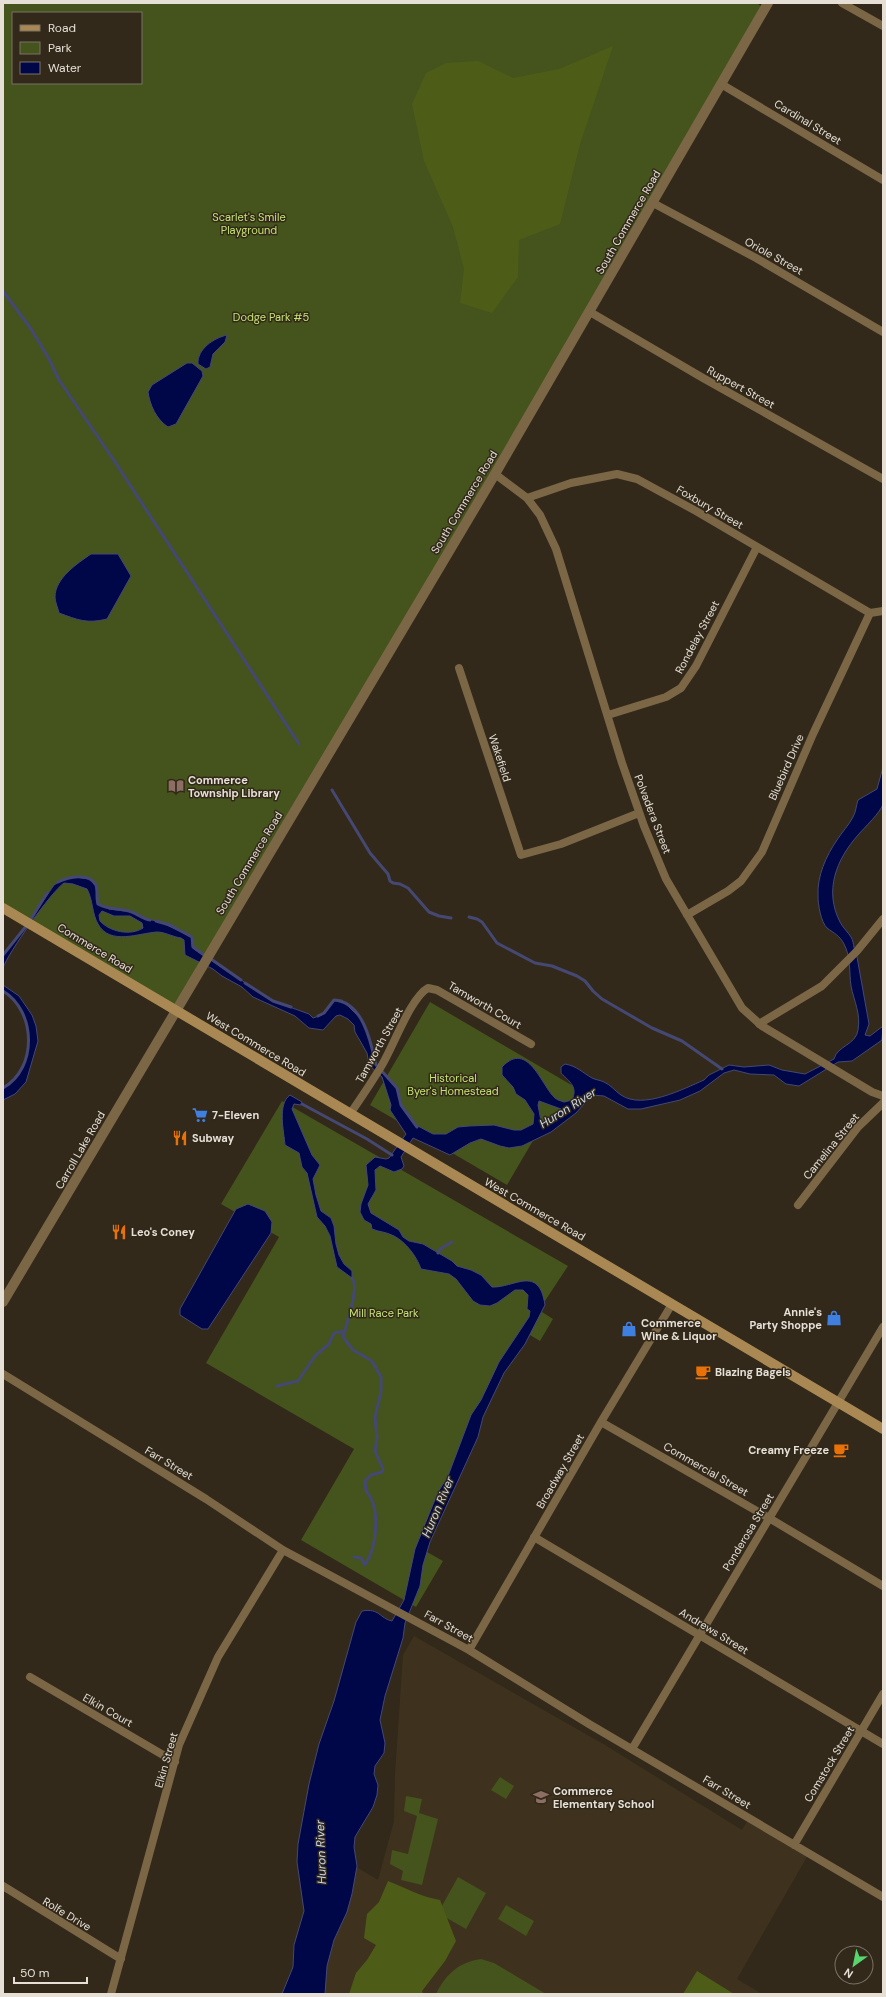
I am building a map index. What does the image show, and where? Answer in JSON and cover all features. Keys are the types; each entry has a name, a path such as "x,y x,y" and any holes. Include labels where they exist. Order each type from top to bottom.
{"main road":[{"name":"Commerce Road","path":"3,908 175,1010"},
{"name":"West Commerce Road","path":"175,1010 836,1402 883,1428"}],"street":[{"name":"South Commerce Road","path":"175,1010 495,474 768,3"},
{"path":"842,3 883,26"},
{"name":"Cardinal Street","path":"721,84 883,180"},
{"name":"Oriole Street","path":"652,203 756,258 883,332"},
{"name":"Ruppert Street","path":"590,312 703,378 883,479"},
{"name":"Polvadera Street","path":"495,474 527,498 540,515 556,549 640,813 666,879 742,1008 759,1024 843,1075 883,1096"},
{"name":"Foxbury Street","path":"527,498 571,483 617,474 637,478 870,613"},
{"name":"Rondelay Street","path":"608,715 666,696 681,688 696,666 757,548"},
{"path":"870,613 883,612"},
{"name":"Bluebird Drive","path":"687,915 728,891 741,881 762,852 813,734 870,613"},
{"name":"Wakefield","path":"459,668 521,855 561,844 640,813"},
{"path":"759,1024 822,986 857,951 883,918"},
{"name":"Tamworth Court","path":"428,988 437,990 531,1044"},
{"name":"Tamworth Street","path":"350,1114 382,1065 409,1013 422,992 428,988"},
{"name":"Carroll Lake Road","path":"3,1302 175,1010"},
{"name":"Camelina Street","path":"798,1205 858,1126 883,1103"},
{"name":"Broadway Street","path":"469,1650 601,1422 672,1304"},
{"name":"Ponderosa Street","path":"632,1749 836,1402 883,1327"},
{"name":"Farr Street","path":"3,1374 206,1499 283,1550 410,1616 469,1650 632,1749 883,1897"},
{"name":"Commercial Street","path":"601,1422 769,1518 883,1586"},
{"name":"Andrews Street","path":"534,1537 883,1744"},
{"name":"Elkin Street","path":"111,1994 179,1745 218,1657 283,1550"},
{"name":"Elkin Court","path":"30,1677 175,1762"},
{"name":"Comstock Street","path":"794,1845 883,1694"},
{"name":"Rolfe Drive","path":"3,1886 121,1959"}],"shaded area":[{"name":"Commerce Elementary School","path":"414,1636 605,1745 742,1830 748,1820 808,1855 737,1979 762,1994 293,1994 317,1843 378,1880 394,1821 395,1774 403,1655"}],"green space":[{"name":"Dodge Park #5","path":"3,3 757,3 763,8 218,939 174,1008 3,905"},
{"path":"613,46 580,144 560,224 519,240 518,277 492,313 460,303 464,269 453,227 424,161 412,104 426,73 446,63 478,61 513,78 559,69"},
{"name":"Historical Byer's Homestead","path":"430,1002 585,1093 534,1139 507,1185 370,1105"},
{"name":"Mill Race Park","path":"282,1101 568,1266 539,1310 553,1319 540,1341 525,1332 502,1366 420,1548 443,1561 416,1607 301,1540 354,1449 206,1363 279,1237 221,1204"},
{"path":"500,1777 514,1786 506,1799 491,1790"},
{"path":"406,1796 422,1799 419,1813 438,1819 422,1885 401,1880 403,1871 390,1864 392,1850 408,1854 417,1816 404,1811"},
{"path":"458,1877 486,1893 466,1929 438,1913"},
{"path":"388,1881 420,1895 440,1900 456,1941 445,1961 422,1991 423,1994 349,1994 356,1973 367,1960 376,1945 364,1938 367,1914 379,1902"},
{"path":"506,1905 534,1921 526,1936 498,1919"},
{"path":"481,1959 494,1963 546,1994 436,1994 444,1981 454,1970 466,1963"},
{"path":"697,1971 734,1994 683,1994"}],"water":[{"path":"227,335 225,342 213,354 210,367 206,369 198,364 200,354 207,345 222,336"},
{"path":"187,363 192,363 202,371 203,376 176,424 168,427 160,420 154,411 148,392 152,385"},
{"path":"91,554 118,554 131,576 107,619 88,621 59,613 55,597 59,584 68,572"},
{"name":"Huron River","path":"883,767 884,800 882,807 850,845 838,865 833,887 833,899 835,910 840,922 851,937 857,957 869,1024 865,1035 870,1036 883,1026 882,1040 852,1061 838,1062 799,1086 786,1084 774,1075 750,1074 734,1070 724,1073 700,1091 680,1100 641,1109 628,1109 604,1096 592,1095 576,1113 551,1132 522,1146 509,1148 481,1139 470,1143 450,1155 413,1138 401,1157 404,1166 402,1169 394,1172 380,1166 375,1170 376,1190 368,1204 371,1213 399,1230 403,1237 409,1241 423,1244 452,1261 457,1266 481,1275 492,1287 524,1281 537,1285 542,1292 545,1305 525,1344 504,1373 483,1417 478,1437 430,1542 423,1565 420,1586 405,1623 403,1638 385,1696 380,1720 385,1743 384,1753 375,1766 374,1774 378,1785 377,1795 373,1807 355,1837 354,1847 357,1866 352,1894 347,1912 334,1940 327,1966 325,1994 282,1994 293,1967 294,1945 304,1911 297,1862 298,1844 309,1784 319,1744 334,1701 356,1622 362,1611 368,1610 376,1612 384,1618 392,1621 404,1600 415,1549 438,1492 448,1476 471,1415 481,1400 499,1362 529,1317 530,1311 527,1309 528,1295 523,1290 515,1290 497,1303 490,1306 480,1305 473,1301 456,1279 449,1274 421,1269 414,1255 403,1242 391,1235 372,1229 371,1224 364,1220 360,1212 361,1204 368,1185 366,1165 375,1157 386,1159 389,1158 406,1134 390,1110 391,1105 382,1077 369,1065 367,1053 355,1032 354,1025 348,1019 340,1015 336,1016 323,1030 309,1028 295,1016 253,997 242,987 222,976 213,969 185,955 184,940 181,938 157,932 125,937 110,935 103,931 98,924 87,889 73,884 64,883 40,910 21,937 3,968 3,955 27,925 54,885 64,879 74,877 90,879 96,886 98,904 109,909 133,912 145,919 158,921 192,937 192,946 194,949 273,1001 309,1014 313,1018 322,1015 334,1000 342,1000 361,1019 369,1036 376,1065 397,1088 401,1105 416,1125 433,1134 446,1134 458,1127 469,1126 494,1125 514,1130 521,1130 533,1124 534,1114 525,1100 516,1094 513,1087 502,1075 502,1067 511,1060 519,1058 527,1062 533,1068 555,1098 564,1102 572,1100 574,1095 574,1088 561,1073 561,1067 565,1064 576,1068 592,1078 606,1083 621,1095 630,1099 640,1100 651,1099 674,1093 704,1080 709,1075 729,1065 744,1067 769,1065 782,1070 805,1074 834,1059 839,1051 857,1035 859,1018 851,986 849,959 846,949 841,939 825,925 819,908 819,881 826,859 839,837 850,823 855,813 858,800 877,789","holes":["102,911 114,916 130,916 142,923 143,928 133,932 121,932 109,928 100,921 99,915","539,1101 561,1109 546,1120 541,1121 538,1105"]},
{"path":"3,985 19,996 32,1015 36,1026 38,1041 26,1082 15,1094 3,1100 3,1088 14,1079 22,1067 27,1054 28,1040 27,1025 22,1012 14,1000 3,991"},
{"path":"290,1095 302,1102 301,1105 294,1104 292,1109 312,1155 320,1165 313,1179 316,1195 321,1211 331,1218 334,1226 339,1255 344,1264 352,1271 352,1278 337,1267 330,1236 325,1226 317,1217 307,1173 302,1167 299,1153 285,1145 282,1111 286,1099"},
{"path":"248,1204 265,1211 272,1222 271,1233 208,1329 202,1329 180,1315 180,1309 236,1209"}],"waterway":[{"path":"3,291 31,329 49,359 59,380 113,459 299,744"},
{"path":"332,790 370,853 388,874 390,881 408,888 429,912 439,916 451,918"},
{"path":"58,882 73,877 89,878 96,885 98,904 129,911 150,920"},
{"path":"31,919 47,893"},
{"path":"469,917 482,922 497,943 535,963 552,966 577,976 585,981 602,999 652,1028 682,1041 722,1069"},
{"path":"156,921 170,925 192,937 193,947 204,955"},
{"path":"3,955 27,925"},
{"path":"211,959 241,980"},
{"path":"245,983 273,1001 291,1007"},
{"path":"3,991 14,1000 22,1012 27,1025 28,1040 27,1054 22,1067 14,1079 3,1088"},
{"path":"318,1016 324,1013 334,1000 344,1002 352,1008 359,1015 364,1025 376,1065"},
{"path":"380,1069 397,1088 401,1105 417,1127"},
{"path":"302,1104 367,1139 392,1155"},
{"path":"438,1253 440,1249 452,1242"},
{"path":"352,1278 354,1282 353,1297 343,1337 353,1350 372,1361 381,1377 381,1392 375,1417 377,1438 375,1451 383,1469 382,1472 371,1475 365,1481 366,1491 371,1498 374,1507 376,1528 372,1549 365,1565 361,1558 354,1557"},
{"path":"277,1386 298,1381 315,1356 329,1344 334,1333 345,1331"}],"place":[{"name":"Commerce Township Library","path":"176,786"},
{"name":"7-Eleven","path":"200,1115"},
{"name":"Subway","path":"180,1138"},
{"name":"Leo's Coney","path":"119,1232"},
{"name":"Annie's Party Shoppe","path":"834,1318"},
{"name":"Commerce Wine & Liquor","path":"629,1329"},
{"name":"Blazing Bagels","path":"703,1372"},
{"name":"Creamy Freeze","path":"841,1450"},
{"name":"Commerce Elementary School","path":"541,1797"}],"park label":[{"name":"Scarlet's Smile Playground","path":"249,223"}]}
